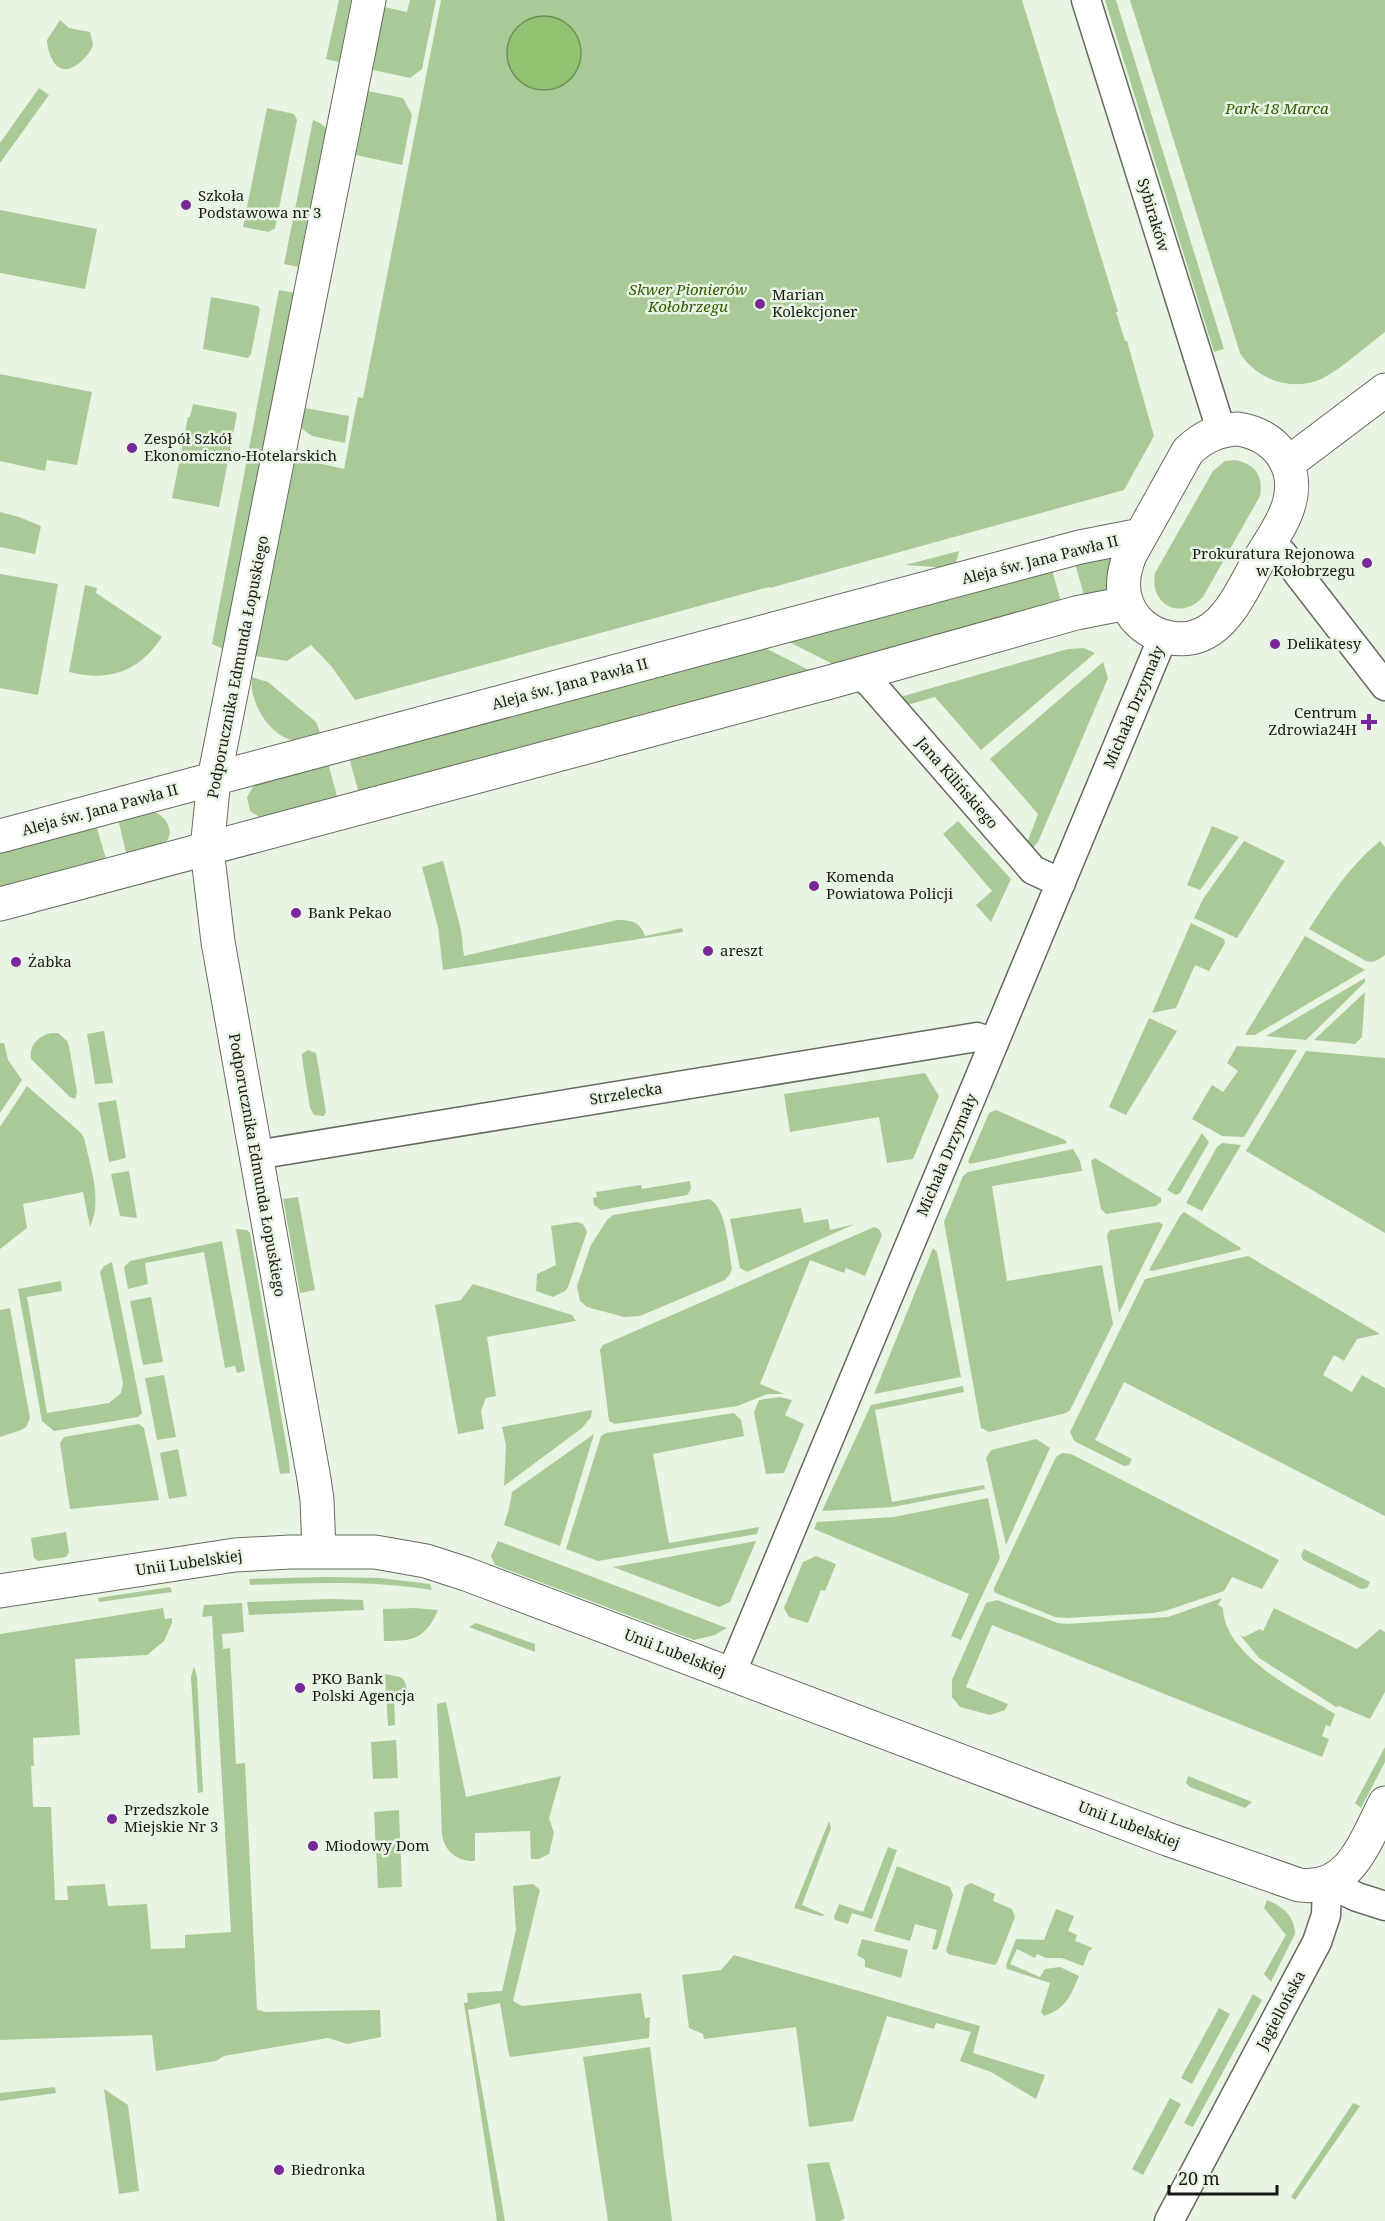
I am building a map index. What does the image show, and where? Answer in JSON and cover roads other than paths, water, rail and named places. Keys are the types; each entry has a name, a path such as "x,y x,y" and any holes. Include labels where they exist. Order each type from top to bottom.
{"street":[{"name":"Podporucznika Edmunda Łopuskiego","path":"319,1551 314,1479 218,942 207,849 214,779 369,0"},
{"name":"Sybiraków","path":"1086,0 1221,430"},
{"path":"1287,464 1385,390"},
{"path":"1238,429 1251,431 1264,437 1277,448 1287,464 1292,479 1289,505 1224,620 1210,631 1195,638 1180,640 1163,637 1141,624 1127,603 1123,584 1125,569 1188,451 1201,439 1221,430 1238,429"},
{"name":"Aleja św. Jana Pawła II","path":"0,837 1080,547 1141,536"},
{"path":"1269,543 1282,553 1385,686"},
{"path":"0,904 859,674 1076,613 1127,603"},
{"name":"Michała Drzymały","path":"731,1674 1163,637"},
{"name":"Jana Kilińskiego","path":"859,674 872,685 1033,870 1061,883"},
{"name":"Strzelecka","path":"256,1155 977,1037 994,1043"},
{"name":"Unii Lubelskiej","path":"0,1591 235,1555 319,1551 375,1552 426,1562 466,1574 1276,1879 1309,1887 1327,1883"},
{"path":"1327,1883 1340,1876 1354,1861 1385,1803"},
{"path":"1327,1883 1357,1897 1385,1906"},
{"name":"Jagiellońska","path":"1169,2221 1317,1942 1326,1916 1327,1883"}],"place":[{"name":"Szkoła Podstawowa nr 3","path":"186,205"},
{"name":"Marian Kolekcjoner","path":"760,304"},
{"name":"Zespół Szkół Ekonomiczno-Hotelarskich","path":"132,448"},
{"name":"Prokuratura Rejonowa w Kołobrzegu","path":"1367,563"},
{"name":"Delikatesy","path":"1275,644"},
{"name":"Centrum Zdrowia24H","path":"1369,722"},
{"name":"Komenda Powiatowa Policji","path":"814,886"},
{"name":"Bank Pekao","path":"296,913"},
{"name":"areszt","path":"708,951"},
{"name":"Żabka","path":"16,962"},
{"name":"PKO Bank Polski Agencja","path":"300,1688"},
{"name":"Przedszkole Miejskie Nr 3","path":"112,1819"},
{"name":"Miodowy Dom","path":"313,1846"},
{"name":"Biedronka","path":"279,2170"}],"park label":[{"name":"Park 18 Marca","path":"1277,109"},
{"name":"Skwer Pionierów Kołobrzegu","path":"688,298"}]}
